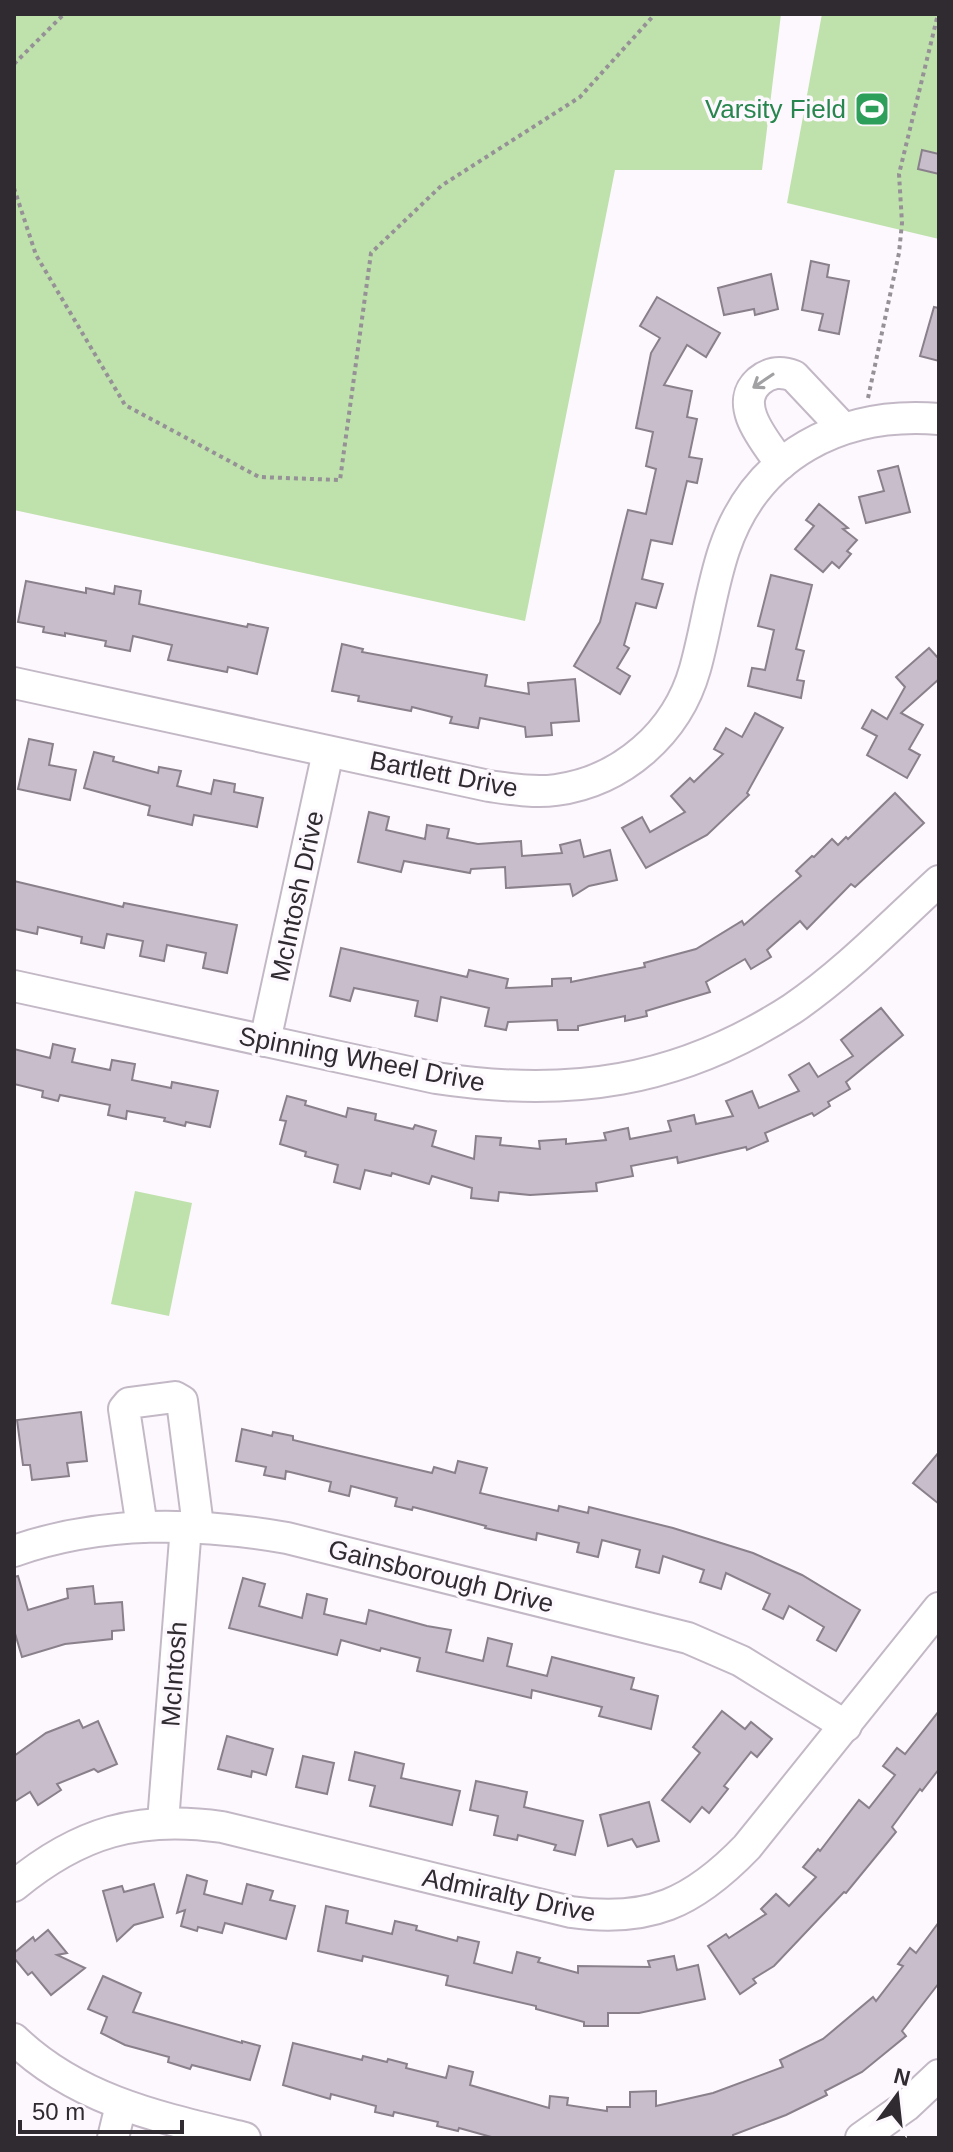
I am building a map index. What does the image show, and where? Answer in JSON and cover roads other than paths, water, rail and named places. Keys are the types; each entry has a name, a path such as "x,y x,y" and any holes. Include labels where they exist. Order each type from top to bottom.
{"street":[{"path":"781,464 758,430 749,410 748,399 752,388 763,378 783,372 794,376 843,428"},
{"name":"Bartlett Drive","path":"14,683 489,786 521,790 573,787 621,767 657,738 683,701 695,670 724,548 742,509 756,489 781,464 810,443 843,428 875,420 907,417 939,419"},
{"name":"McIntosh Drive","path":"265,1041 328,752"},
{"name":"Spinning Wheel Drive","path":"14,986 436,1078 490,1086 567,1087 643,1074 726,1046 793,1008 939,881"},
{"name":"McIntosh","path":"142,1527 124,1409 129,1403 175,1397 182,1401 192,1526 163,1822"},
{"name":"Gainsborough Drive","path":"14,1551 93,1531 142,1527 192,1526 287,1538 688,1638 741,1661 846,1726"},
{"name":"Admiralty Drive","path":"14,1886 80,1842 109,1832 163,1822 222,1827 571,1912 598,1916 631,1915 676,1902 721,1874 747,1847 939,1608"},
{"path":"14,2039 75,2084 121,2105 245,2138"},
{"path":"861,2138 906,2106 939,2075"},
{"path":"113,2138 121,2105"}],"place":[{"name":"Varsity Field","path":"872,109"}]}
